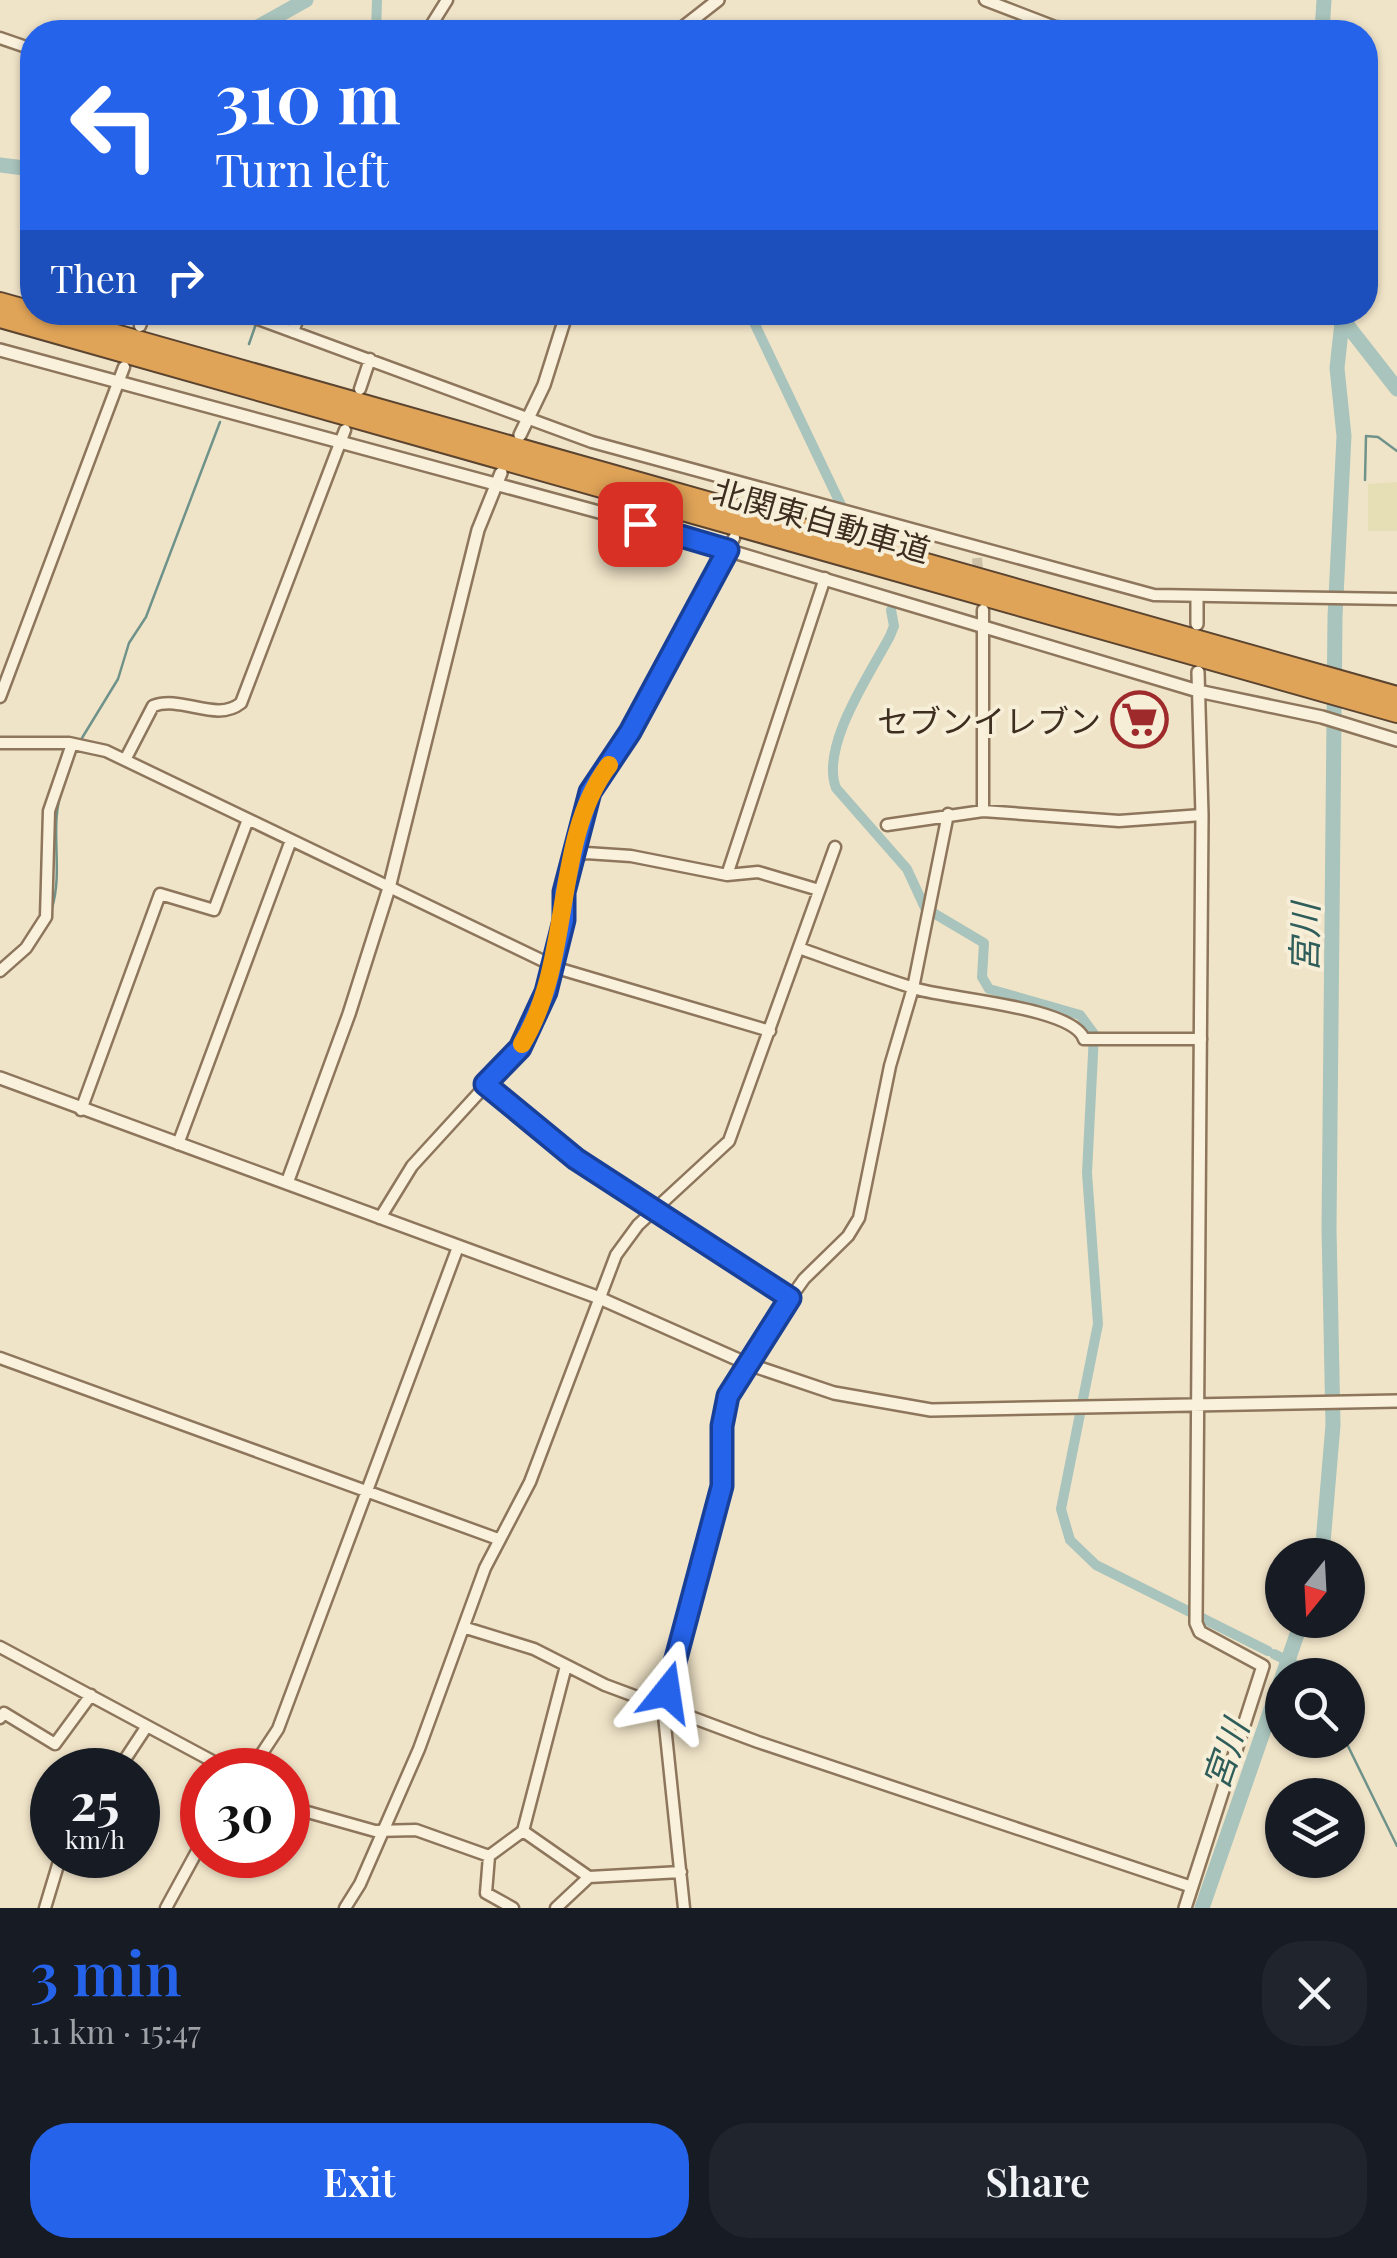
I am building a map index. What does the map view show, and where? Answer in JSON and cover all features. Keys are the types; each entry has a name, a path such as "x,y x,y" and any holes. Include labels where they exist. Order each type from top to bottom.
{"highway":[{"name":"北関東自動車道","path":"25,325 1312,680"},
{"name":"北関東自動車道","path":"80,325 1357,693 1397,712"},
{"name":"北関東自動車道","path":"1357,693 1397,696"}],"street":[{"path":"692,20 718,0"},
{"path":"985,0 1040,20"},
{"path":"274,325 592,442 1154,595 1397,599"},
{"path":"293,332 295,325"},
{"path":"520,435 562,325"},
{"path":"0,350 343,435 732,544 825,578 983,617 1198,692 1322,718 1397,740"},
{"path":"360,389 370,359"},
{"path":"0,697 124,367"},
{"path":"124,760 153,706 172,702 221,712 241,704 343,435"},
{"path":"287,1183 349,1014 389,888 478,530 499,479"},
{"path":"753,501 760,489"},
{"path":"380,1218 412,1166 526,1038 564,920 564,892 594,784 630,732 732,544"},
{"path":"974,544 976,558"},
{"path":"728,874 825,578"},
{"path":"1197,624 1198,597"},
{"path":"983,617 983,811"},
{"path":"1185,1908 1262,1666 1200,1632 1196,1623 1202,815 1198,672"},
{"path":"0,743 72,744 124,760 290,843 552,964 616,989 770,1031"},
{"path":"0,971 26,948 46,917 50,812 72,744"},
{"path":"887,825 983,811 1120,822 1202,815"},
{"path":"684,1908 663,1706 722,1486 724,1408 732,1385 790,1298 859,1218 890,1066 913,988 948,814"},
{"path":"81,1110 160,894 214,910 247,822"},
{"path":"178,1144 290,843"},
{"path":"345,1908 360,1884 420,1749 498,1540 530,1482 597,1297 627,1238 729,1141 834,847"},
{"path":"575,857 586,853 630,856 728,874 758,872 819,890"},
{"path":"800,948 913,988 1020,1009 1072,1025 1093,1039 1201,1038"},
{"path":"0,1078 597,1297 794,1382 890,1406 1081,1408 1397,1401"},
{"path":"485,1084 576,1159 790,1298"},
{"path":"265,1748 278,1729 458,1247"},
{"path":"0,1358 498,1540"},
{"path":"466,1628 534,1649 663,1706 1192,1887"},
{"path":"0,1647 188,1748"},
{"path":"514,1908 486,1893 489,1856 522,1831 566,1666"},
{"path":"0,1718 4,1713 55,1744 91,1695"},
{"path":"132,1748 147,1726"},
{"path":"310,1814 375,1831 416,1830 489,1856"},
{"path":"522,1831 590,1877 681,1872"},
{"path":"556,1908 590,1877"},
{"path":"45,1908 53,1878"},
{"path":"166,1908 182,1878"}],"shaded area":[{"path":"1397,482 1397,531 1368,531 1368,484"}],"waterway":[{"path":"270,20 306,0"},
{"path":"376,20 377,0"},
{"path":"1323,20 1324,0"},
{"path":"0,165 20,168"},
{"path":"249,344 256,325"},
{"path":"755,325 851,526"},
{"name":"宮川","path":"1323,1538 1333,1425 1329,1228 1335,617 1344,436 1337,368 1342,325"},
{"path":"1347,325 1397,389"},
{"path":"82,738 118,679 129,643 146,617 220,422"},
{"name":"宮川","path":"1344,436 1349,436"},
{"path":"1365,480 1366,436 1378,437 1397,451"},
{"path":"891,610 894,626 890,636 841,731 833,771 836,788 907,869 925,908 984,943 982,977 989,989 1080,1015 1094,1034 1087,1173 1098,1324 1061,1509 1070,1540 1096,1565 1268,1651"},
{"path":"52,908 57,878 57,817 63,787"},
{"name":"宮川","path":"1202,1908 1296,1638"},
{"name":"宮川","path":"1274,1654 1282,1658"},
{"path":"1354,1758 1397,1846"}],"tunnel":[{"path":"977,558 979,580"}],"slow traffic":[{"path":"522,1044 552,970 564,920 564,892 588,798 609,765"}],"place":[{"name":"セブンイレブン","path":"1140,719"}],"route":[{"path":"640,524 728,550 630,732 590,792 564,892 564,920 546,992 520,1048 485,1084 576,1159 790,1298 732,1385 724,1408 722,1486 667,1692"}]}
